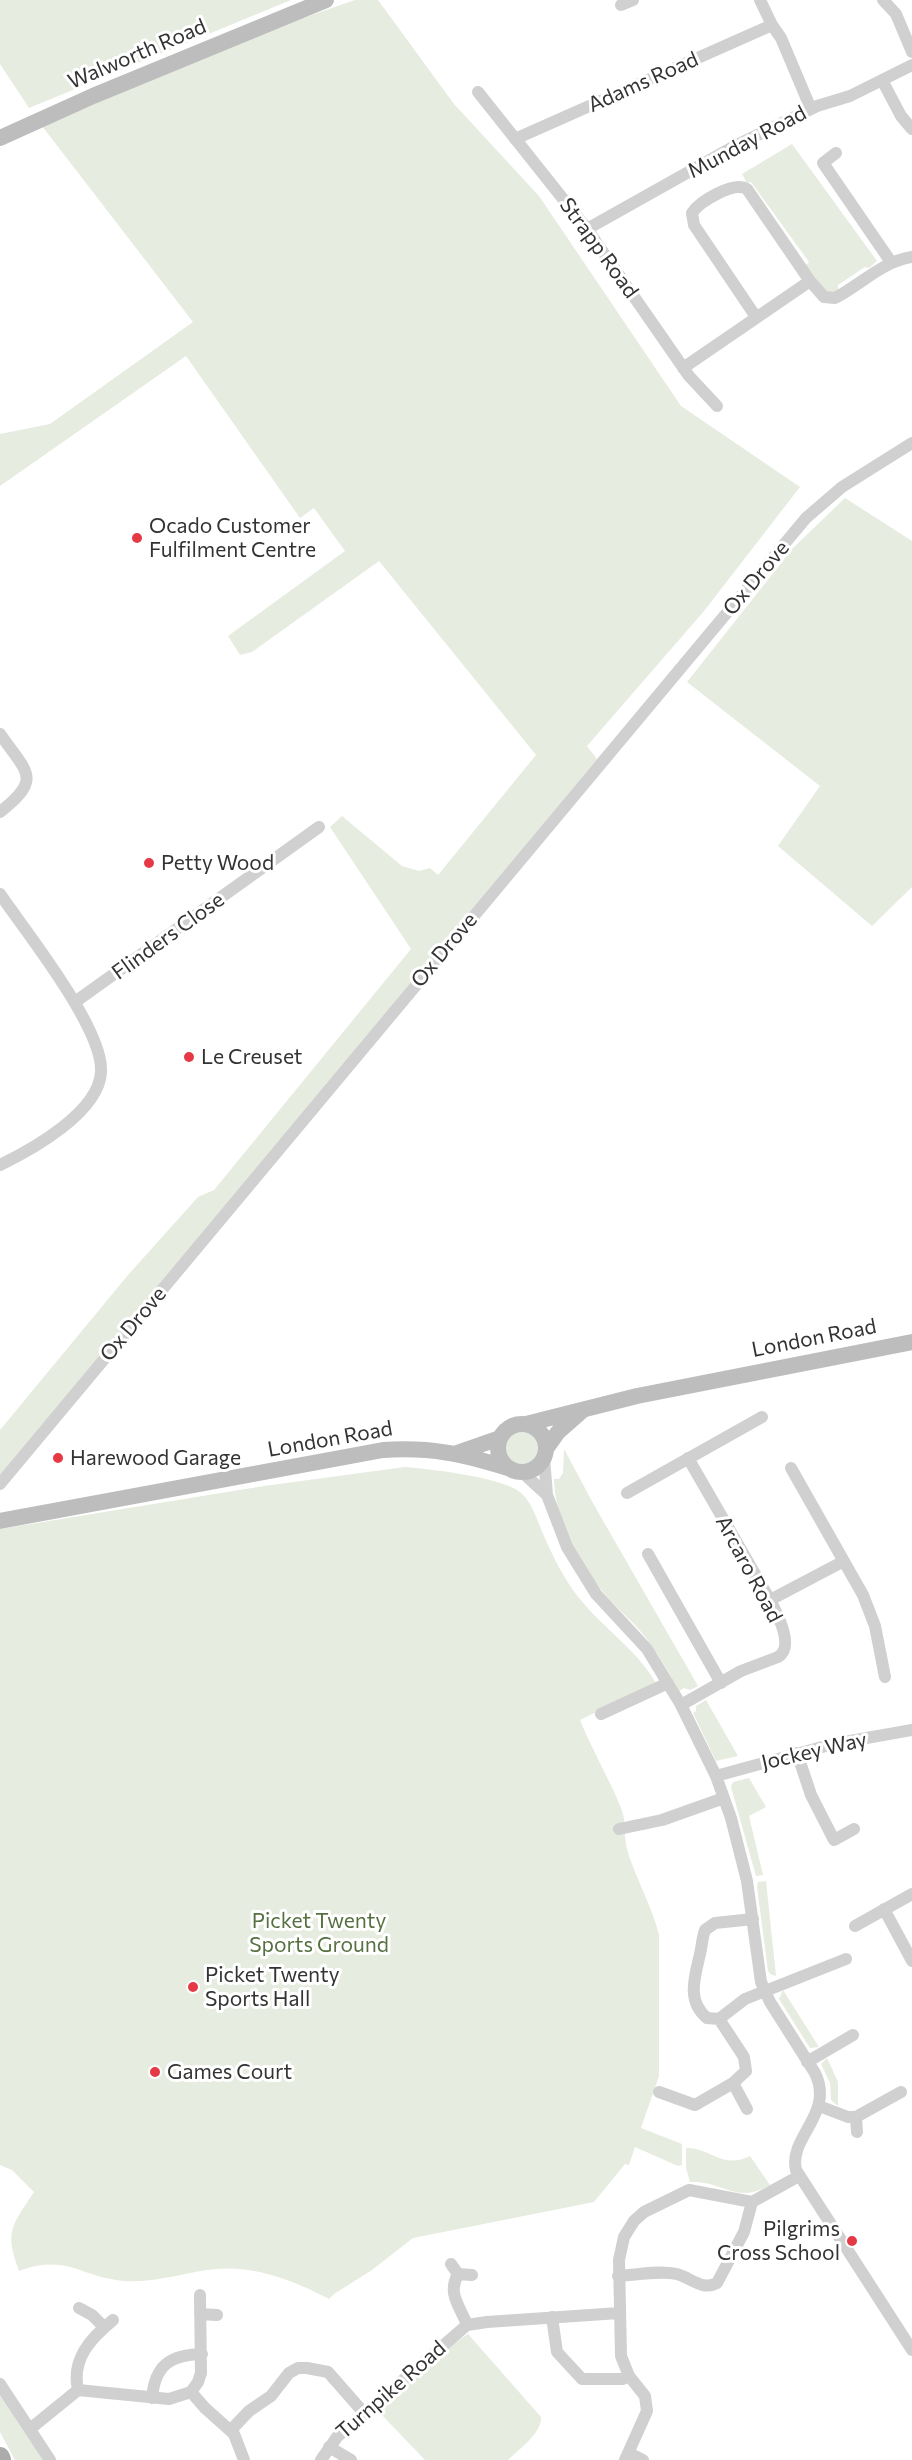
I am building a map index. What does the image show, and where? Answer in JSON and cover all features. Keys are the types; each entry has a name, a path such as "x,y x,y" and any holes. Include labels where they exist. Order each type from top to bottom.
{"main road":[{"name":"Walworth Road","path":"0,138 93,96 326,0"},
{"name":"London Road","path":"457,1453 500,1438 511,1426 672,1388 912,1342"},
{"path":"500,1438 499,1454 515,1470 535,1468 558,1432 583,1410"},
{"path":"526,1424 538,1430 543,1436 545,1454"},
{"name":"London Road","path":"0,1521 383,1450 417,1449 457,1453 515,1470"}],"street":[{"path":"621,5 633,0"},
{"path":"760,0 781,38 811,109"},
{"path":"883,0 896,14 912,52"},
{"name":"Adams Road","path":"515,139 772,25"},
{"name":"Munday Road","path":"587,229 733,147 811,109 850,96 912,65"},
{"path":"882,80 901,116 912,129"},
{"name":"Strapp Road","path":"478,92 587,229 683,368 700,390 717,406"},
{"path":"836,153 823,162 891,262"},
{"path":"756,317 694,225 692,213 700,204 732,187 742,186 747,189 810,281 824,297 835,298 891,262 912,257"},
{"path":"683,368 810,281"},
{"name":"Ox Drove","path":"0,1484 806,518 842,488 912,443"},
{"path":"0,734 26,771 27,781 19,797 0,812"},
{"name":"Flinders Close","path":"75,1002 319,828"},
{"path":"0,894 75,1002 98,1049 101,1073 92,1098 74,1116 47,1138 0,1165"},
{"path":"627,1493 762,1417"},
{"path":"545,1454 547,1495 567,1547 582,1574 604,1603 638,1638 669,1683 716,1776 724,1798 745,1871 757,1961 765,1990 815,2073 820,2086 819,2106 795,2159 799,2176 911,2345"},
{"name":"Arcaro Road","path":"681,1705 741,1671 778,1657 784,1651 785,1642 770,1600 688,1458"},
{"path":"790,1468 862,1594 875,1626 885,1677"},
{"path":"515,1470 547,1495"},
{"path":"648,1554 721,1683"},
{"path":"770,1600 844,1561"},
{"path":"601,1714 669,1683"},
{"name":"Jockey Way","path":"716,1776 833,1744 912,1730"},
{"path":"797,1753 811,1795 834,1840 854,1829"},
{"path":"619,1829 662,1820 724,1798"},
{"path":"855,1926 912,1894"},
{"path":"884,1909 912,1961"},
{"path":"753,1919 715,1923 705,1930 695,1970 694,1997 702,2014 712,2019 719,2019 745,1999 765,1990 846,1959"},
{"path":"659,2092 695,2105 733,2083 746,2071 746,2063 719,2019"},
{"path":"807,2062 853,2035"},
{"path":"733,2083 747,2109"},
{"path":"819,2106 848,2117 856,2117 901,2092"},
{"path":"856,2117 857,2132"},
{"path":"643,2460 627,2456 647,2411 643,2392 629,2376 621,2356 618,2276 624,2237 634,2221 652,2207 683,2192 696,2190 753,2202 799,2176"},
{"path":"618,2276 669,2273 707,2286 717,2283 744,2232 753,2202"},
{"path":"472,2276 455,2269 453,2293 467,2325 619,2313"},
{"path":"30,2429 78,2390 152,2398 174,2398 191,2392 200,2377 202,2354 200,2295"},
{"path":"78,2390 76,2373 79,2358 108,2323 79,2308"},
{"path":"200,2314 217,2315"},
{"path":"552,2317 557,2352 582,2379 623,2379 629,2376"},
{"name":"Turnpike Road","path":"321,2460 329,2447 364,2413 467,2325"},
{"path":"152,2398 157,2376 168,2362 181,2355 202,2354"},
{"path":"231,2430 244,2415 271,2396 289,2373 298,2368 314,2368 328,2372 364,2413"},
{"path":"0,2384 50,2460"},
{"path":"191,2392 205,2408 231,2430 237,2438 242,2459"},
{"path":"329,2447 351,2460"}],"green space":[{"path":"0,0 291,0 29,108 0,64"},
{"path":"355,0 378,0 454,104 539,196 681,406 800,487 704,611 587,746 597,759 0,1476 0,1430 128,1275 198,1197 214,1190 411,949 330,827 342,816 402,866 419,871 430,868 438,875 536,755 379,561 252,652 240,655 228,636 345,551 314,508 300,518 186,356 0,486 0,434 50,424 193,322 42,126 286,24"},
{"path":"792,144 877,261 838,285 838,290 832,293 824,290 806,265 809,262 751,182 747,183 742,174"},
{"path":"845,498 912,541 912,887 872,926 778,846 820,786 687,682 793,548"},
{"path":"522,1429 535,1435 541,1448 535,1461 522,1467 509,1461 503,1448 509,1435"},
{"path":"564,1449 698,1686 690,1690 684,1688 679,1691 647,1640 609,1599 571,1544 559,1512 554,1479 559,1479 563,1473"},
{"name":"Picket Twenty Sports Ground","path":"405,1467 482,1478 520,1492 531,1507 552,1554 569,1584 590,1610 647,1669 656,1683 580,1720 621,1808 628,1853 659,1935 659,2076 641,2128 682,2144 682,2165 678,2166 635,2147 629,2165 625,2164 594,2202 413,2238 372,2270 329,2299 289,2281 245,2269 216,2269 137,2281 110,2279 62,2265 36,2266 19,2271 11,2237 20,2213 34,2192 12,2170 0,2165 0,1529 264,1486"},
{"path":"706,1700 738,1756 716,1761 693,1713 696,1711 696,1706"},
{"path":"749,1778 766,1807 749,1816 763,1875 756,1876 731,1787 733,1782"},
{"path":"766,1881 776,1976 768,1971 757,1887 758,1882"},
{"path":"783,1990 819,2047 810,2048 779,1999"},
{"path":"827,2058 838,2082 838,2106 831,2100 830,2083 821,2064"},
{"path":"686,2148 732,2161 750,2156 770,2185 748,2193 702,2182 690,2182 686,2168"},
{"path":"468,2334 541,2417 538,2429 508,2460 425,2460 378,2411 449,2347"},
{"path":"0,2390 43,2460 15,2460 0,2432"}],"place":[{"name":"Ocado Customer Fulfilment Centre","path":"137,538"},
{"name":"Petty Wood","path":"149,863"},
{"name":"Le Creuset","path":"189,1057"},
{"name":"Harewood Garage","path":"58,1458"},
{"name":"Picket Twenty Sports Hall","path":"193,1987"},
{"name":"Games Court","path":"155,2072"},
{"name":"Pilgrims Cross School","path":"852,2241"}]}
